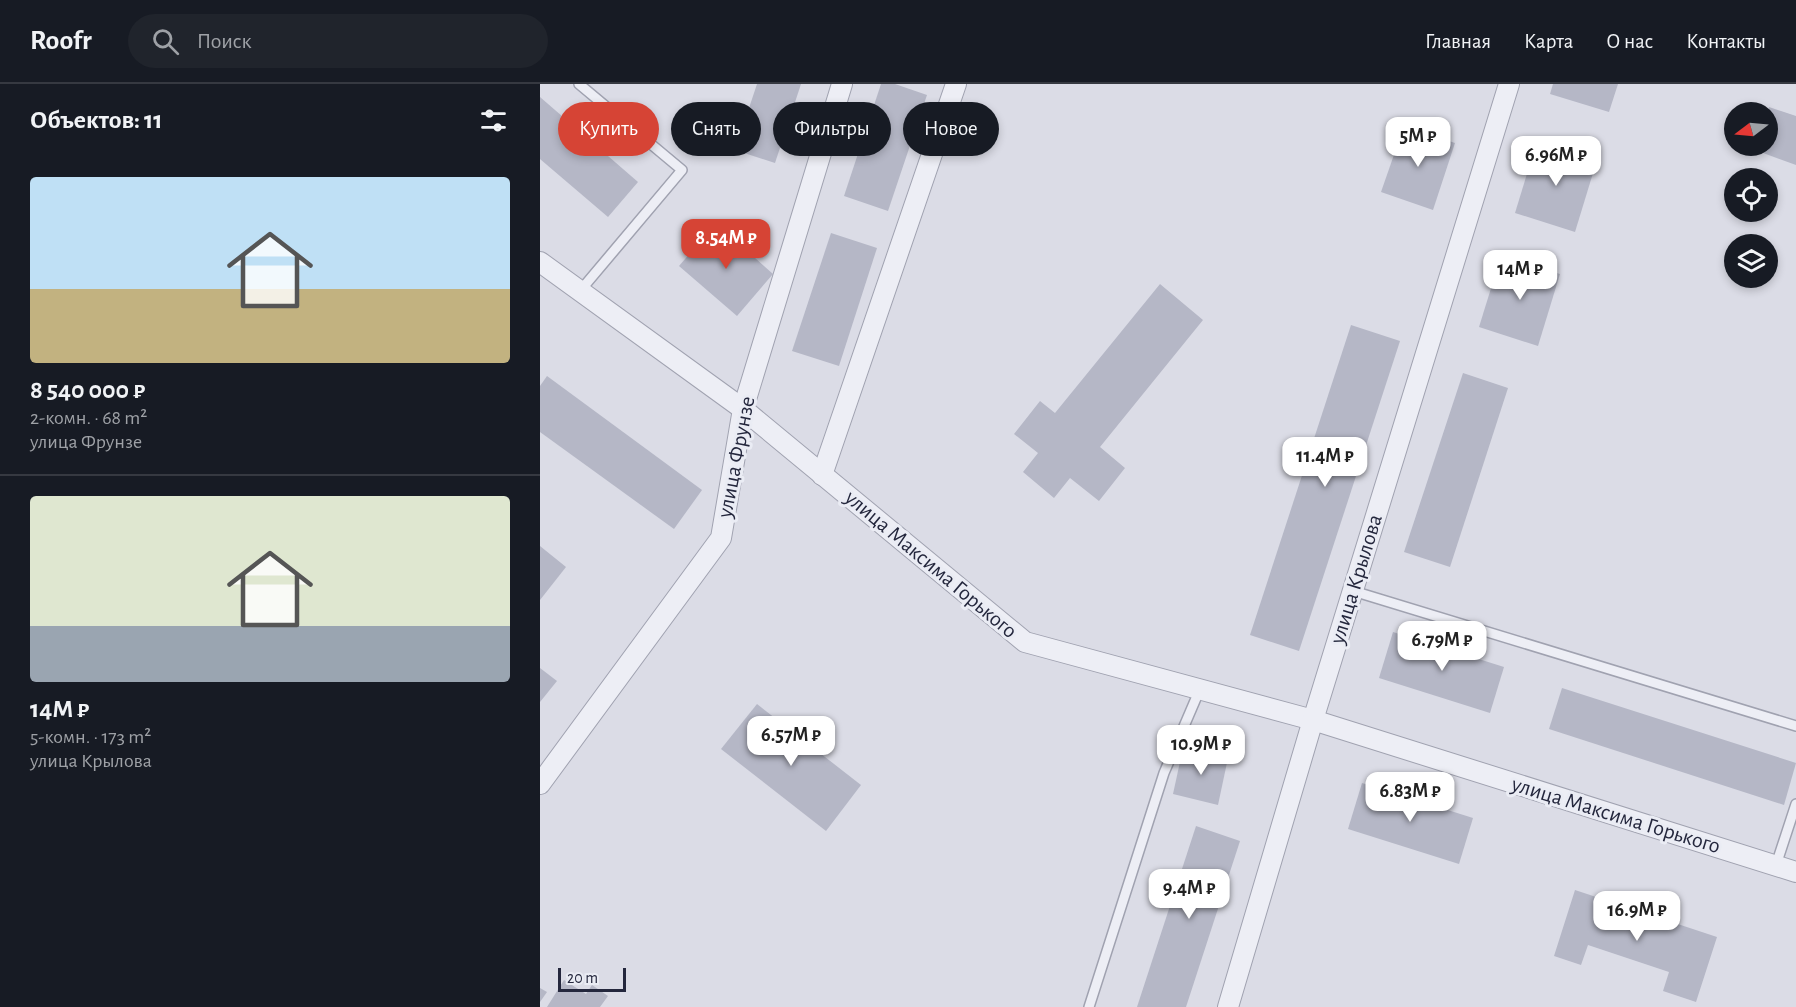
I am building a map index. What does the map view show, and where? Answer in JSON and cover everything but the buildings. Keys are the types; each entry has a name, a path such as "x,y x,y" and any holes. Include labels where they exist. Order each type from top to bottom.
{"street":[{"name":"улица Фрунзе","path":"540,784 721,538 743,409 842,84"},
{"path":"822,474 956,84"},
{"name":"улица Крылова","path":"1228,1007 1313,720 1509,84"},
{"name":"улица Максима Горького","path":"540,262 743,409 1025,642 1313,720 1796,872"}],"lane":[{"path":"579,84 682,170 580,291"},
{"path":"1353,591 1796,726"},
{"path":"1089,1007 1164,773 1200,689"},
{"path":"1776,865 1796,804"}]}
